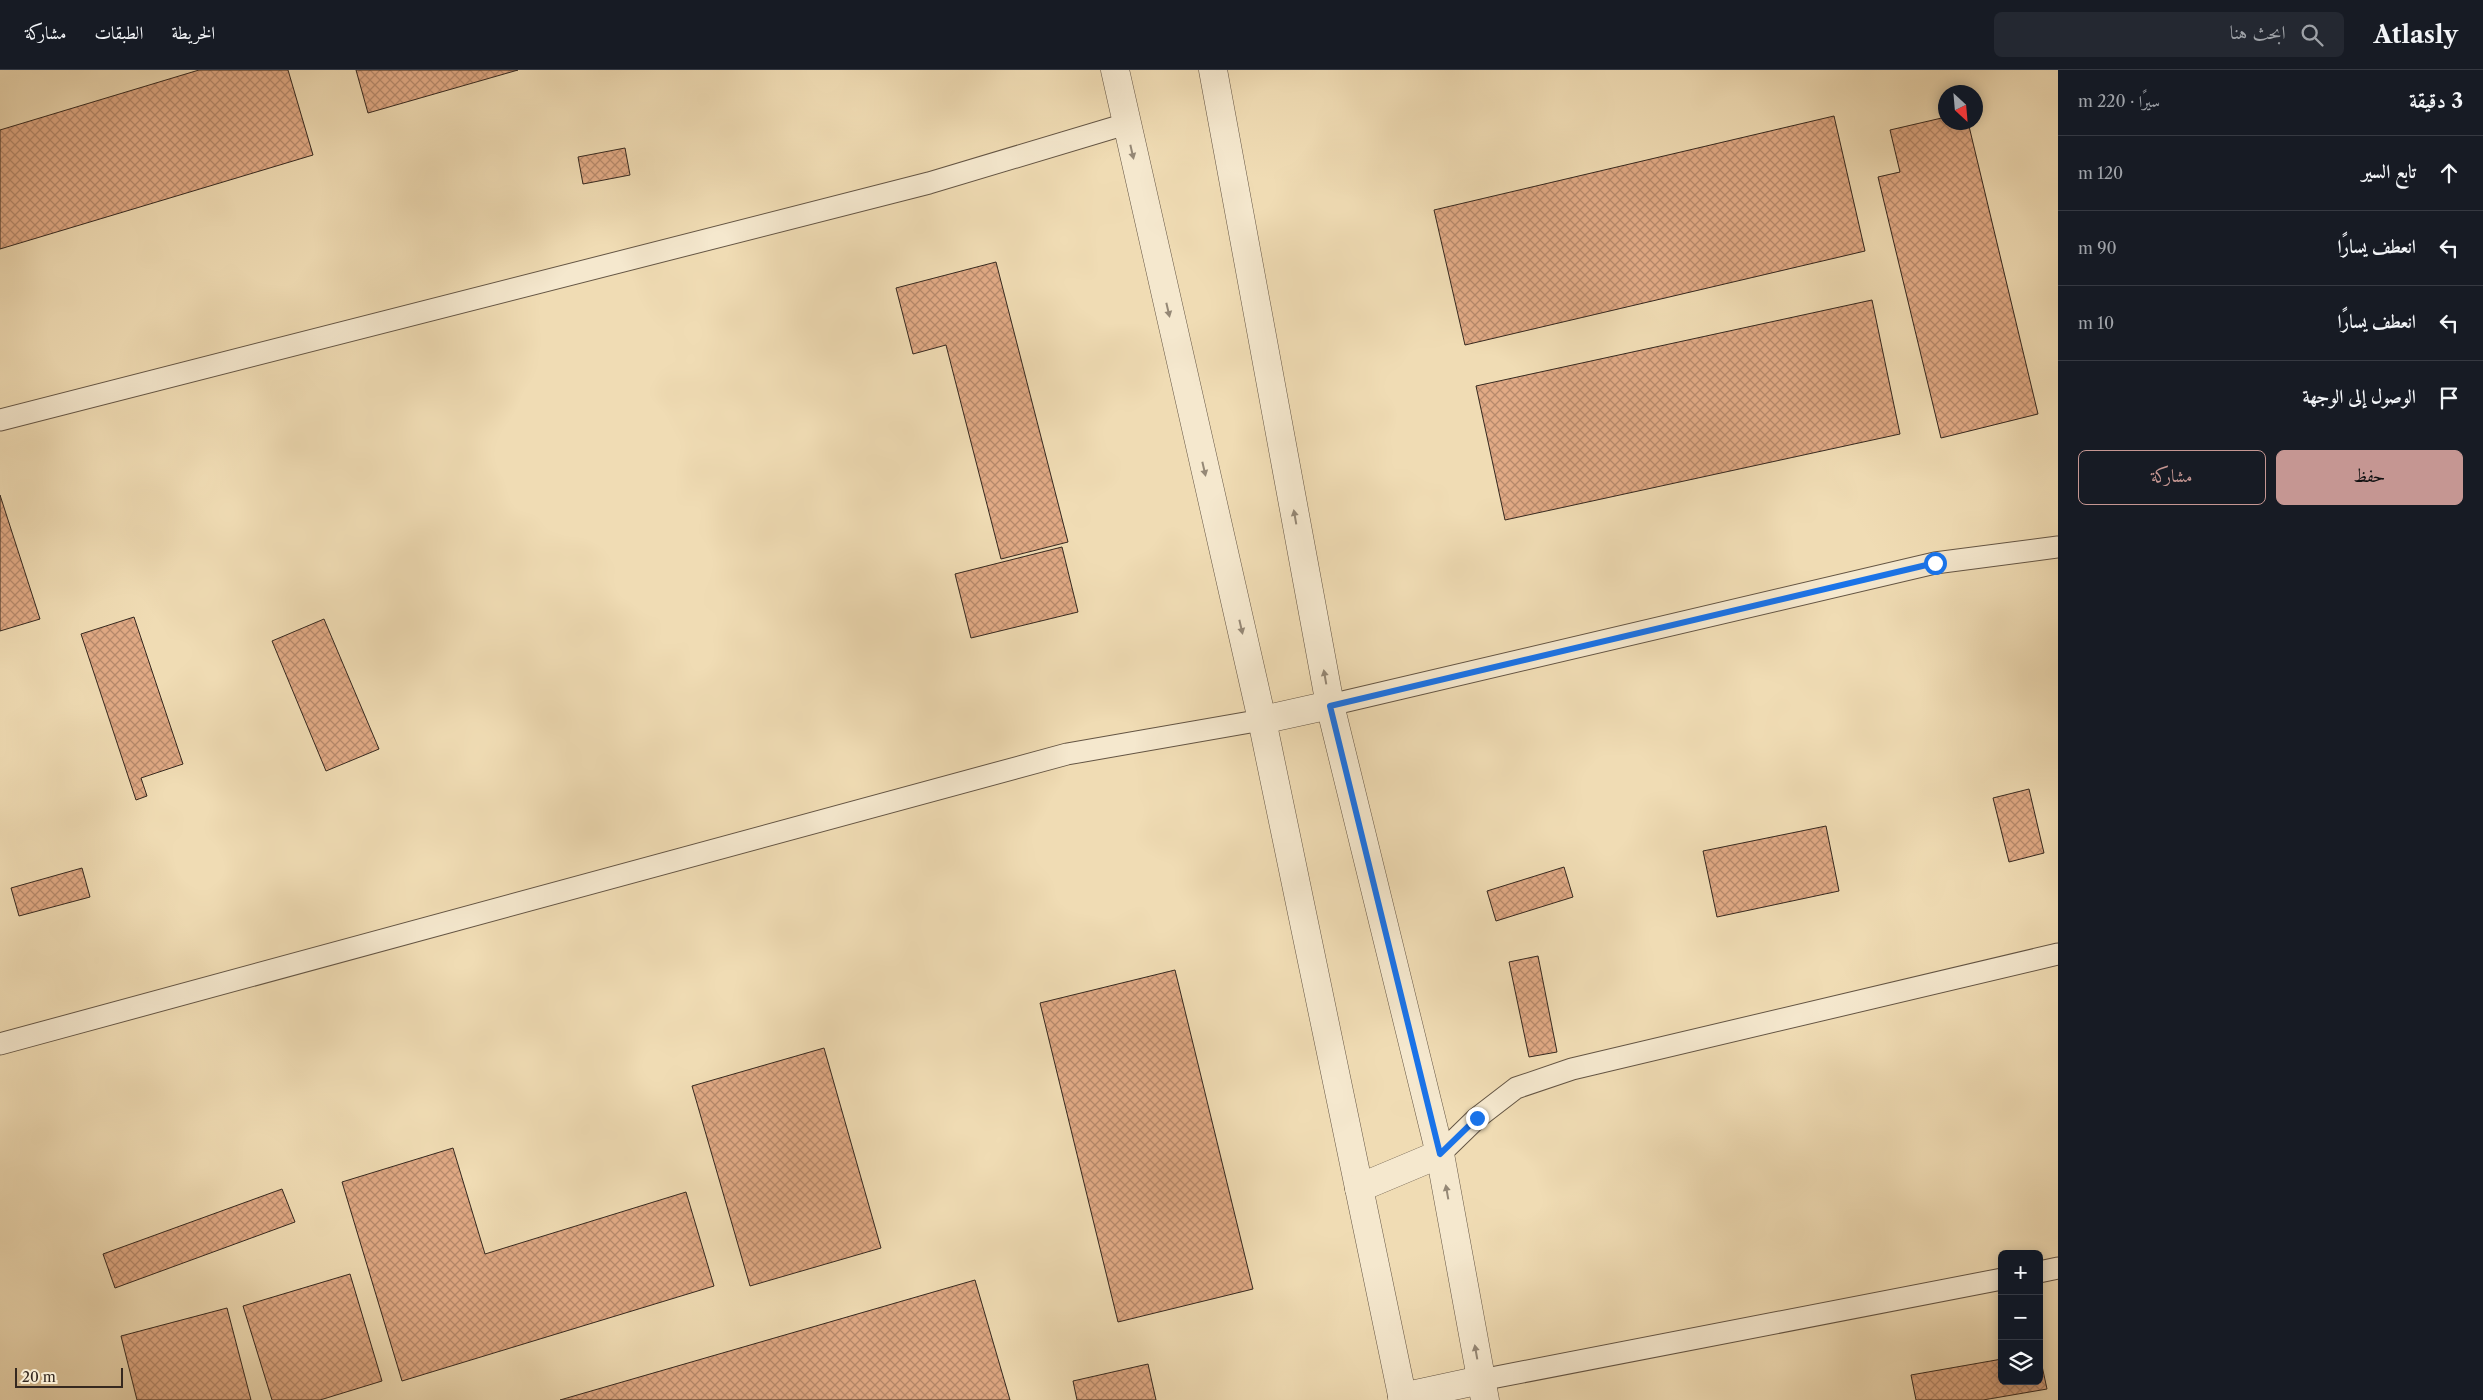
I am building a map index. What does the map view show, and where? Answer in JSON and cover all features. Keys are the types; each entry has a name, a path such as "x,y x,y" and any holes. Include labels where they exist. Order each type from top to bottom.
{"street":[{"path":"1115,70 1262,720 1359,1188 1397,1399 1483,1390 1440,1154 1330,706 1213,70"},
{"path":"1262,720 1330,706"},
{"path":"1359,1188 1440,1154"}],"lane":[{"path":"0,420 929,183 1126,124"},
{"path":"1330,706 1935,563 2058,547"},
{"path":"0,1044 1067,754 1262,720"},
{"path":"1440,1154 1477,1118 1516,1088 1572,1069 2058,954"},
{"path":"2043,1271 2058,1268"},
{"path":"1483,1390 1998,1280"}],"building":[{"path":"199,70 288,70 313,155 0,249 0,130"},
{"path":"356,70 518,70 368,113"},
{"path":"1834,116 1865,251 1465,345 1434,210"},
{"path":"1938,119 1938,130 1970,130 2038,414 1941,438 1878,177 1900,172 1890,130"},
{"path":"625,148 630,175 583,184 578,157"},
{"path":"996,262 1068,542 1001,559 946,345 913,354 896,288"},
{"path":"1872,300 1900,434 1505,520 1476,386"},
{"path":"0,495 40,619 0,631"},
{"path":"1062,547 1078,612 971,638 955,574"},
{"path":"134,617 183,764 141,778 147,796 136,800 81,634"},
{"path":"324,619 379,749 326,771 272,641"},
{"path":"2029,789 2044,853 2009,862 1993,798"},
{"path":"1826,826 1839,891 1717,917 1703,851"},
{"path":"1564,867 1573,897 1496,921 1487,891"},
{"path":"82,868 90,897 19,916 11,888"},
{"path":"1538,956 1557,1052 1529,1057 1509,962"},
{"path":"1175,970 1253,1289 1118,1322 1040,1003"},
{"path":"824,1048 881,1248 750,1286 692,1086"},
{"path":"453,1148 485,1254 686,1192 714,1286 402,1381 342,1182"},
{"path":"282,1189 295,1222 115,1288 103,1254"},
{"path":"350,1274 382,1381 320,1400 272,1400 243,1306"},
{"path":"975,1280 1010,1400 560,1400"},
{"path":"227,1308 251,1400 137,1400 121,1336"},
{"path":"1998,1360 1998,1385 2043,1385 2043,1370 2047,1389 1983,1400 1916,1400 1911,1375"},
{"path":"1148,1364 1156,1400 1077,1400 1073,1381"}],"route":[{"path":"1477,1118 1440,1154 1330,706 1935,563"}]}
